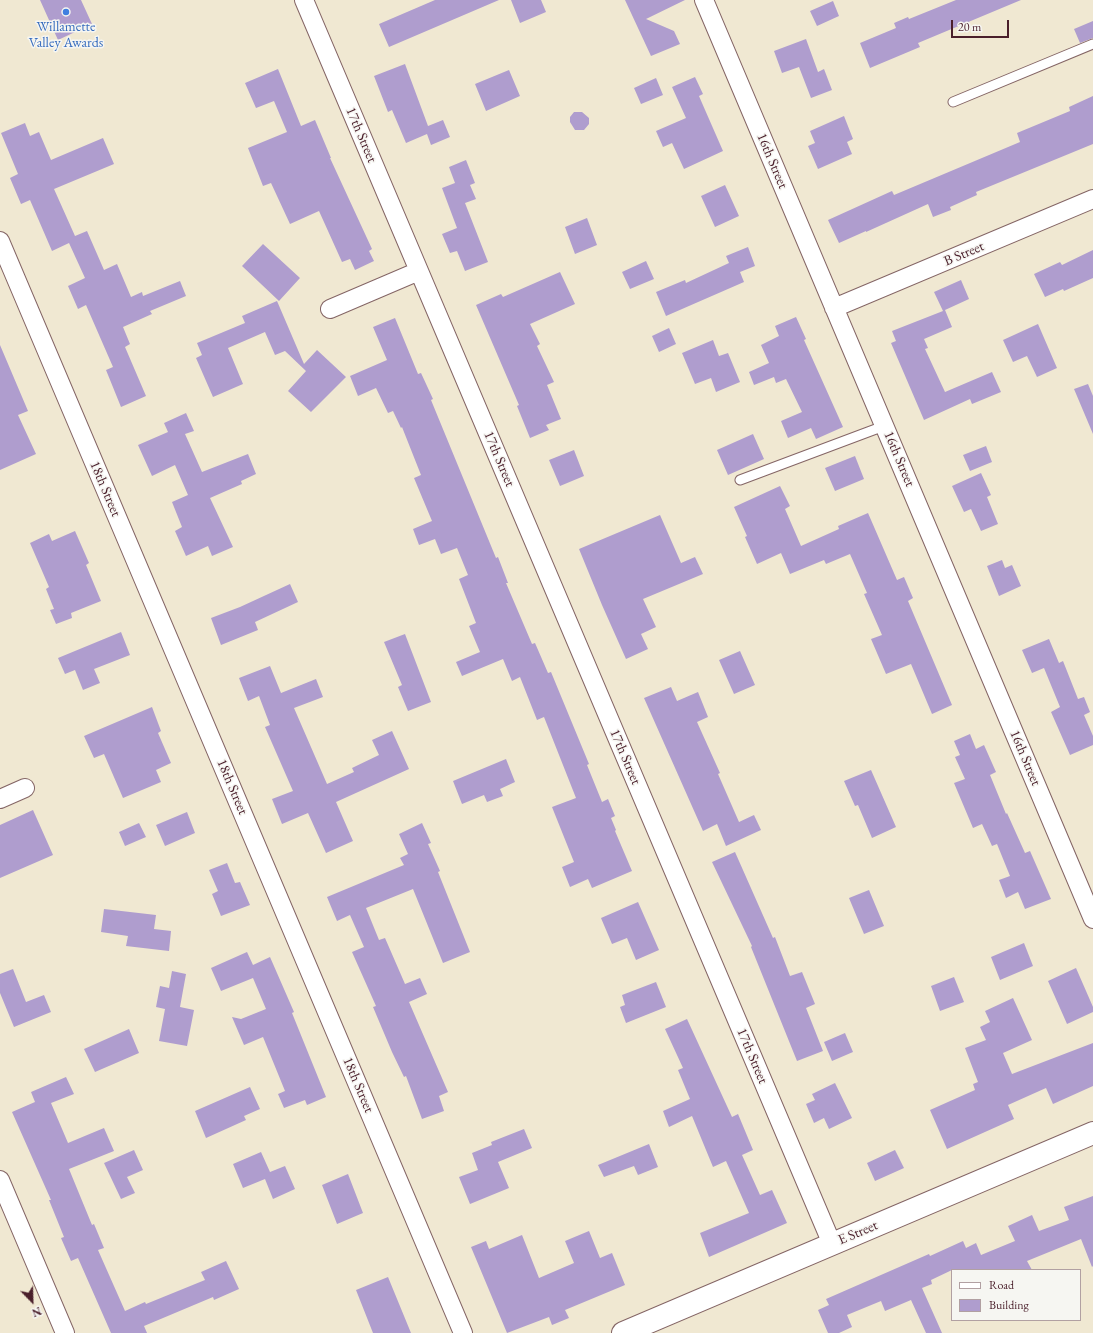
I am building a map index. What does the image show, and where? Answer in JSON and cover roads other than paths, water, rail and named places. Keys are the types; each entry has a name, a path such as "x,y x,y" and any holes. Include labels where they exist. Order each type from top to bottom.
{"street":[{"name":"17th Street","path":"304,0 832,1244"},
{"name":"16th Street","path":"704,0 1093,919"},
{"name":"B Street","path":"834,308 1093,199"},
{"name":"18th Street","path":"0,241 463,1333"},
{"path":"330,309 419,271"},
{"path":"0,799 25,788"},
{"name":"E Street","path":"623,1333 1093,1132"},
{"path":"0,1180 65,1333"}],"lane":[{"path":"953,102 1093,44"},
{"path":"740,480 884,426"}],"place":[{"name":"Willamette Valley Awards","path":"66,12"}]}
